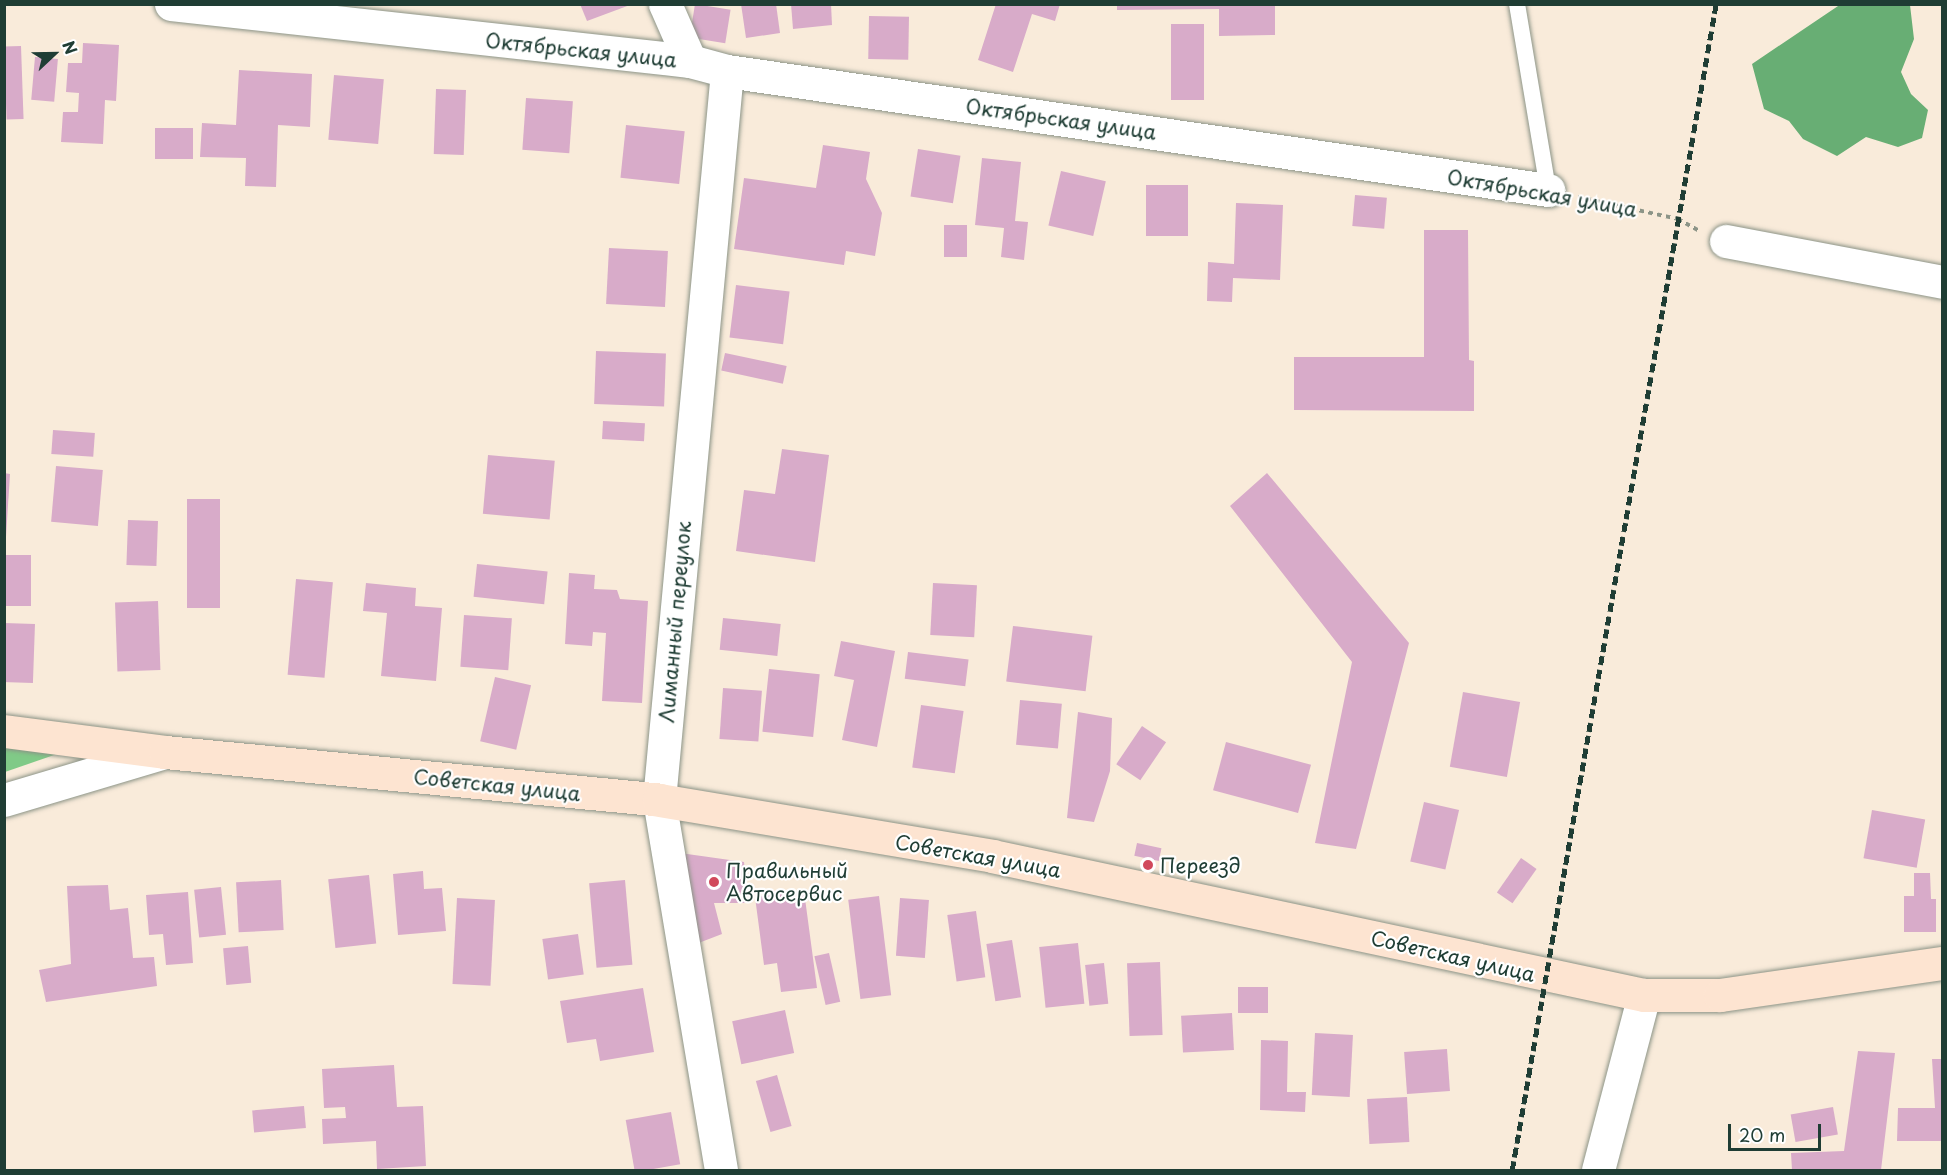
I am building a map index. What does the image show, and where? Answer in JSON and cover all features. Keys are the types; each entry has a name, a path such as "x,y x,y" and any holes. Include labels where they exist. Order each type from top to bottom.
{"street":[{"name":"Октябрьская улица","path":"171,4 690,61 727,71 1548,190"},
{"path":"665,4 690,61"},
{"name":"Лиманный переулок","path":"721,1170 659,800 727,71"},
{"path":"1726,241 1942,282"},
{"name":"Советская улица","path":"4,731 165,752 659,800 992,856 1644,995 1720,995 1942,963"},
{"path":"4,800 165,752"},
{"path":"1598,1170 1644,995"}],"lane":[{"path":"1517,4 1548,190"}],"path":[{"name":"Октябрьская улица","path":"1548,190 1678,219 1726,241"}],"green space":[{"path":"1841,4 1910,5 1914,39 1901,72 1911,94 1928,110 1922,138 1898,147 1866,137 1837,156 1803,139 1789,121 1764,109 1752,64"},
{"path":"5,747 57,754 5,772"}],"building":[{"path":"580,4 630,4 630,5 587,21"},
{"path":"695,4 731,10 725,43 690,38"},
{"path":"741,4 776,4 780,33 746,38"},
{"path":"791,4 831,4 832,25 793,29"},
{"path":"996,4 1060,4 1055,21 1032,14 1013,72 978,60"},
{"path":"1117,4 1275,4 1275,35 1219,36 1219,9 1117,10"},
{"path":"869,16 909,17 908,60 868,59"},
{"path":"1171,24 1204,24 1204,100 1171,100"},
{"path":"83,43 119,45 116,101 105,100 103,144 61,142 63,112 78,112 79,93 66,92 68,63 82,63"},
{"path":"21,46 24,119 7,120 4,47"},
{"path":"35,57 58,59 54,102 31,100"},
{"path":"239,70 312,74 310,127 278,125 276,187 245,186 246,158 200,157 202,123 236,125"},
{"path":"334,75 384,79 378,144 328,140"},
{"path":"436,89 466,90 464,155 434,154"},
{"path":"526,98 573,101 569,153 522,150"},
{"path":"626,125 685,131 679,184 620,178"},
{"path":"155,128 193,128 193,159 155,159"},
{"path":"823,145 870,152 866,179 882,213 875,256 846,251 844,265 734,249 744,178 816,188"},
{"path":"918,149 960,156 953,203 910,196"},
{"path":"982,158 1021,162 1015,221 1028,222 1024,260 1001,257 1004,228 975,225"},
{"path":"1061,171 1106,181 1093,236 1048,226"},
{"path":"1146,185 1188,185 1188,236 1146,236"},
{"path":"1355,195 1387,198 1384,229 1352,226"},
{"path":"1236,203 1283,205 1280,280 1233,278 1232,302 1207,301 1208,262 1234,264"},
{"path":"944,225 967,225 967,257 944,257"},
{"path":"1424,230 1468,230 1469,360 1474,361 1474,411 1294,410 1294,357 1424,357"},
{"path":"609,248 668,251 665,307 606,304"},
{"path":"736,285 790,292 783,344 730,338"},
{"path":"596,351 666,353 664,406 594,404"},
{"path":"725,353 787,366 783,384 721,371"},
{"path":"603,421 645,423 644,441 602,439"},
{"path":"53,430 95,433 93,457 51,454"},
{"path":"782,449 829,455 815,562 736,551 744,490 775,494"},
{"path":"488,455 555,461 550,520 483,514"},
{"path":"56,466 103,470 98,526 51,522"},
{"path":"4,473 10,474 6,537 4,537"},
{"path":"1267,473 1409,643 1356,849 1315,843 1352,662 1230,506"},
{"path":"187,499 220,499 220,608 187,608"},
{"path":"128,520 158,521 156,566 126,565"},
{"path":"4,555 31,555 31,606 4,606"},
{"path":"477,564 548,571 544,604 474,597"},
{"path":"569,573 595,575 594,589 617,590 620,599 648,601 642,703 602,701 606,633 593,632 592,646 565,644"},
{"path":"296,579 333,582 324,678 288,675"},
{"path":"366,583 416,588 415,606 442,608 436,681 381,676 387,613 363,611"},
{"path":"933,583 977,585 974,637 930,635"},
{"path":"158,601 160,670 117,671 115,603"},
{"path":"464,615 512,618 508,670 460,667"},
{"path":"723,618 781,624 777,656 720,650"},
{"path":"4,623 35,624 33,683 4,682"},
{"path":"1013,626 1092,636 1086,691 1006,682"},
{"path":"841,641 895,651 877,747 842,740 854,680 834,676"},
{"path":"908,652 969,659 965,686 905,679"},
{"path":"769,669 820,674 813,737 762,732"},
{"path":"495,677 531,685 516,750 480,741"},
{"path":"723,688 762,691 758,742 719,739"},
{"path":"1463,692 1520,702 1507,777 1450,767"},
{"path":"1020,700 1062,704 1058,748 1016,745"},
{"path":"921,705 964,711 955,773 912,767"},
{"path":"1078,712 1112,718 1110,771 1094,822 1067,818"},
{"path":"1142,726 1166,742 1140,780 1116,764"},
{"path":"1226,742 1311,765 1298,813 1213,790"},
{"path":"1424,802 1459,810 1445,870 1410,861"},
{"path":"1872,810 1925,819 1917,868 1863,858"},
{"path":"1137,843 1161,848 1159,861 1134,856"},
{"name":"Правильный Автосервис","path":"673,852 744,862 748,903 714,903 722,934 696,944"},
{"path":"1521,858 1537,869 1512,903 1497,892"},
{"path":"423,871 424,889 442,888 446,931 398,935 393,874"},
{"path":"1914,873 1930,873 1931,899 1936,899 1936,932 1904,932 1904,896 1914,896"},
{"path":"369,875 376,944 335,948 328,879"},
{"path":"281,880 284,930 239,932 236,882"},
{"path":"625,880 632,965 597,968 589,883"},
{"path":"108,885 110,910 128,908 133,958 154,957 157,986 46,1002 39,970 71,964 67,886"},
{"path":"221,887 226,935 199,938 194,890"},
{"path":"804,891 817,988 781,992 777,963 764,965 755,897"},
{"path":"188,892 193,963 166,965 163,934 149,935 146,895"},
{"path":"879,896 891,995 860,999 848,900"},
{"path":"457,898 495,900 490,986 452,984"},
{"path":"900,898 929,900 925,958 896,956"},
{"path":"976,911 985,977 957,981 947,915"},
{"path":"578,934 584,975 548,980 542,939"},
{"path":"1012,940 1021,997 995,1001 986,944"},
{"path":"1078,943 1084,1004 1046,1008 1039,947"},
{"path":"248,946 251,983 226,985 223,948"},
{"path":"829,953 840,1002 826,1005 814,956"},
{"path":"1160,962 1163,1035 1130,1036 1127,963"},
{"path":"1104,963 1108,1004 1089,1006 1085,965"},
{"path":"1238,987 1268,987 1268,1013 1238,1013"},
{"path":"643,988 654,1052 600,1061 596,1039 567,1043 560,1001"},
{"path":"785,1010 794,1053 741,1064 732,1021"},
{"path":"1232,1013 1234,1050 1183,1053 1181,1016"},
{"path":"1315,1033 1353,1035 1350,1097 1312,1095"},
{"path":"1261,1040 1288,1041 1287,1092 1306,1092 1305,1112 1260,1110"},
{"path":"1447,1049 1450,1091 1407,1094 1404,1052"},
{"path":"1858,1051 1895,1053 1881,1170 1792,1170 1791,1153 1844,1151"},
{"path":"1932,1059 1942,1059 1942,1141 1897,1141 1898,1108 1935,1108"},
{"path":"394,1065 397,1107 423,1106 426,1166 377,1169 376,1141 323,1144 322,1119 346,1118 345,1107 324,1108 322,1069"},
{"path":"777,1075 792,1126 770,1132 756,1081"},
{"path":"1407,1097 1409,1142 1369,1144 1367,1099"},
{"path":"304,1106 306,1128 254,1132 252,1111"},
{"path":"1833,1107 1838,1135 1796,1142 1791,1114"},
{"path":"671,1112 680,1164 635,1170 626,1120"}],"railway":[{"path":"1512,1170 1716,4"}],"place":[{"name":"Переезд","path":"1148,865"},
{"name":"Правильный Автосервис","path":"714,882"}]}
